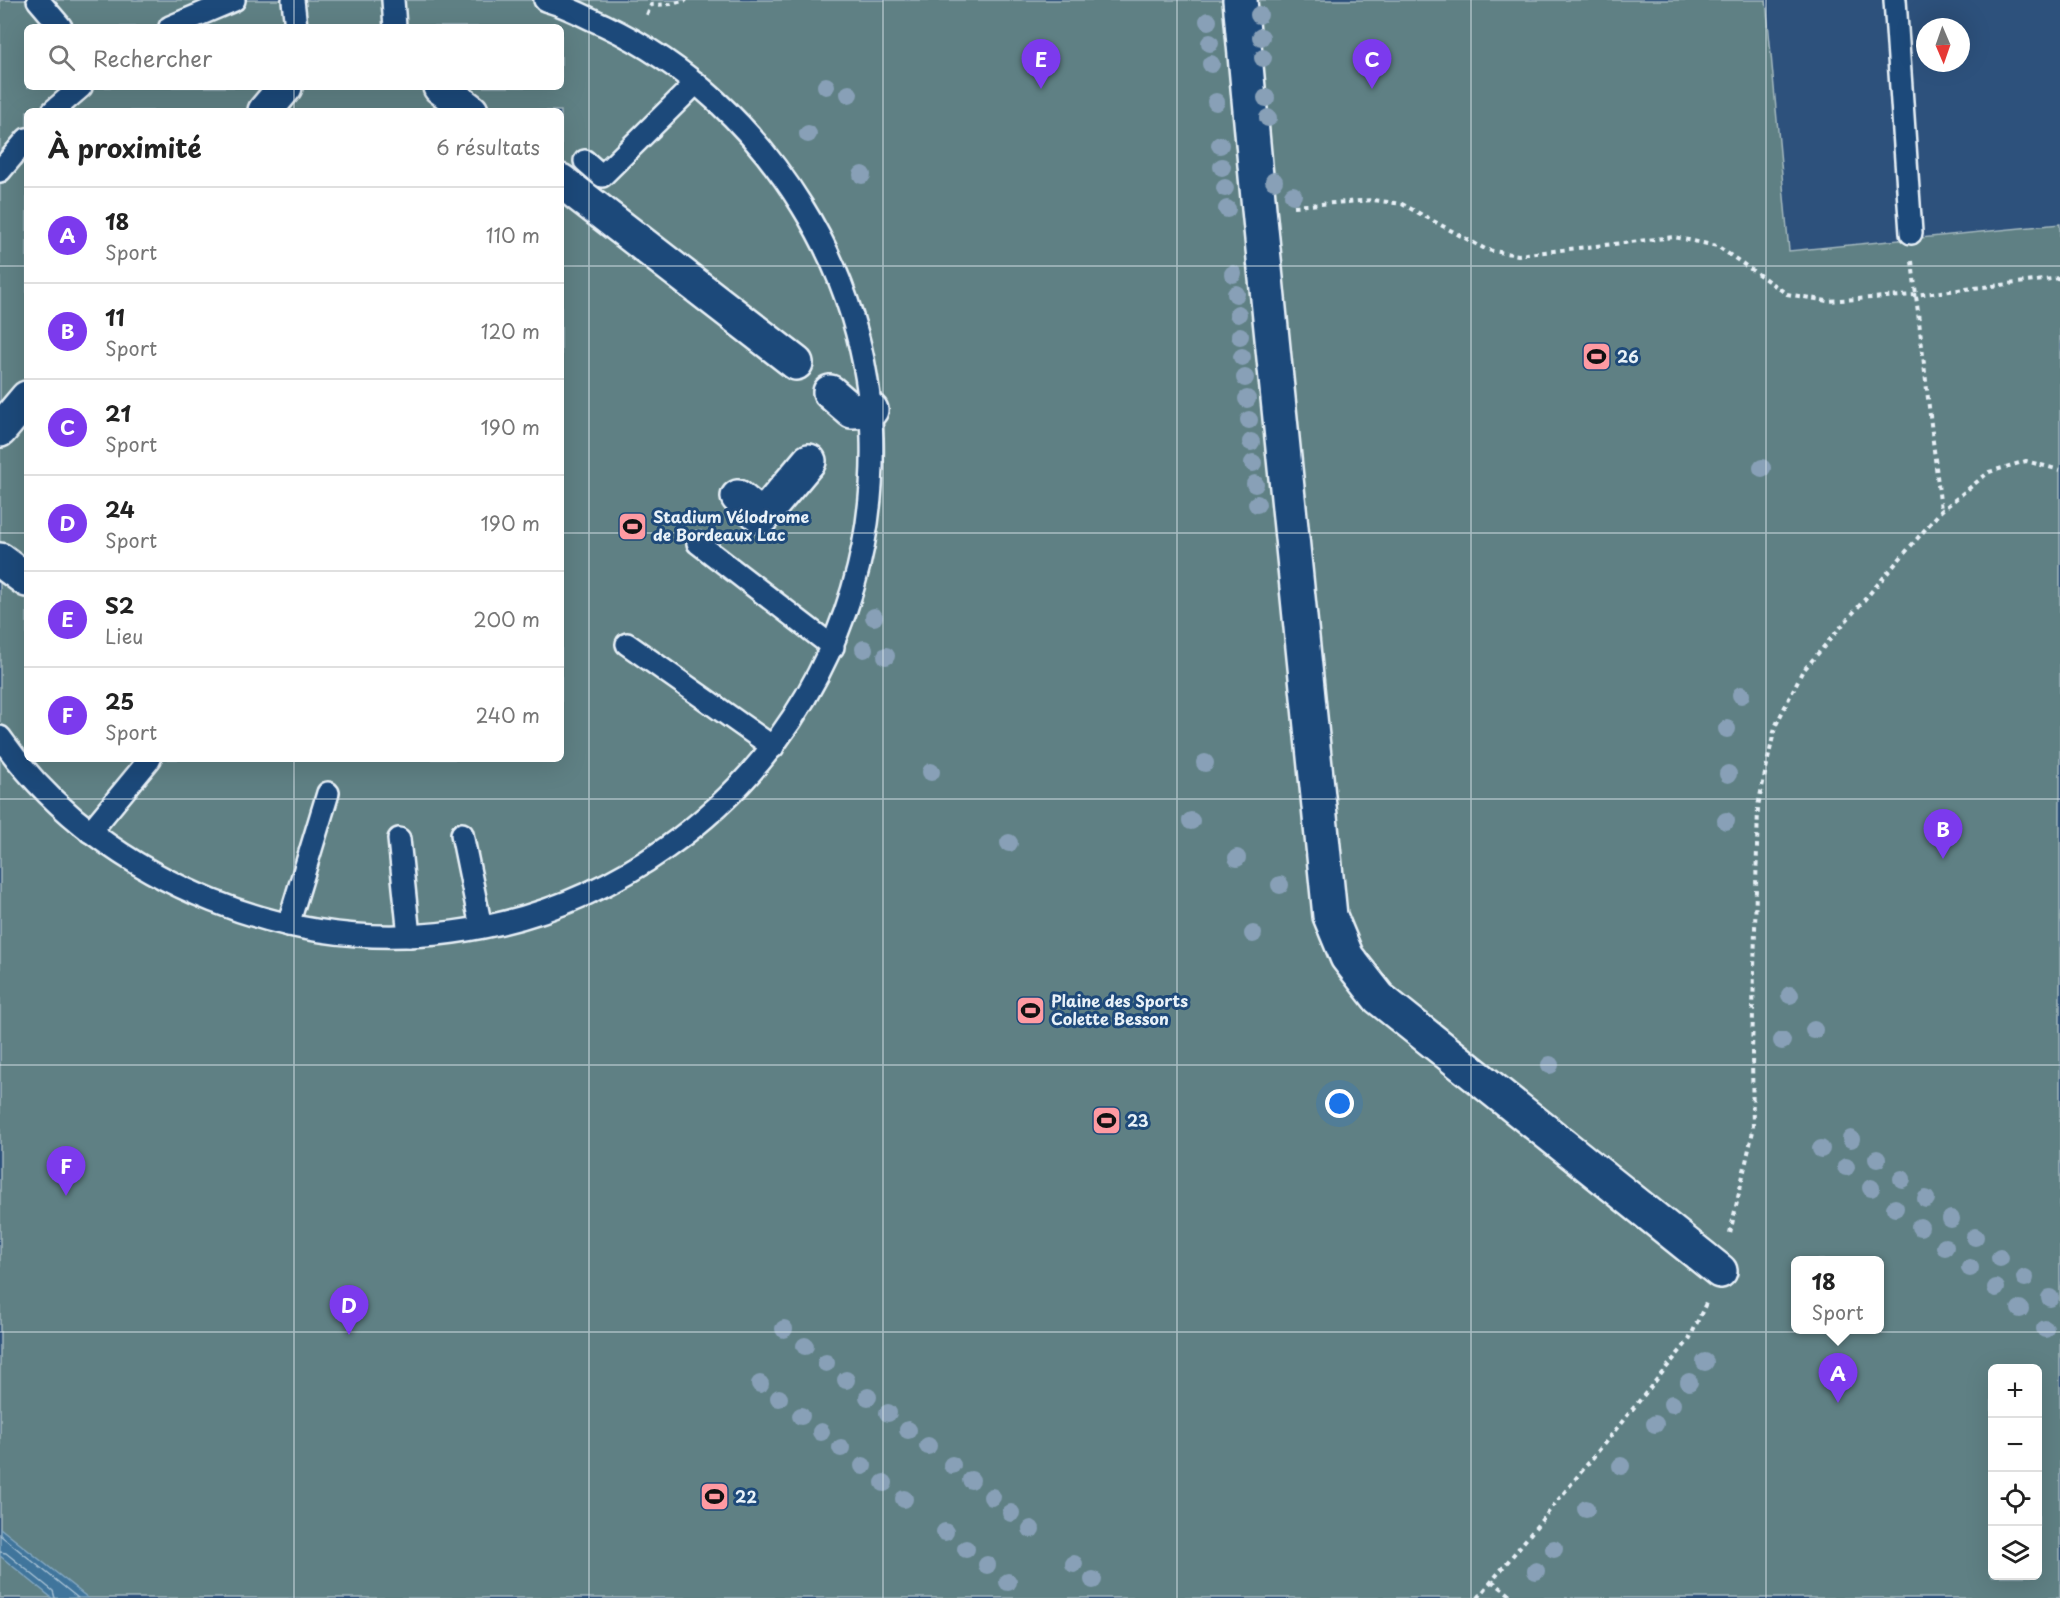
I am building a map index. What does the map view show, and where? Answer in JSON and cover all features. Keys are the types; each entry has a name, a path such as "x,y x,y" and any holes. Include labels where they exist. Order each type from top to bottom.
{"street":[{"path":"1240,0 1258,209 1330,916 1347,957 1379,998 1720,1271"},
{"path":"268,108 282,90"},
{"path":"444,90 467,108"},
{"path":"573,171 796,363"},
{"path":"0,430 24,402"},
{"path":"738,497 762,517 809,461"},
{"path":"0,560 24,578"}],"lane":[{"path":"38,0 58,24"},
{"path":"177,24 234,0"},
{"path":"294,0 296,24"},
{"path":"393,0 395,24"},
{"path":"0,737 36,782 90,832 135,863 184,890 235,910 288,925 338,933 409,936 481,927 537,913 592,892 644,864 692,830 735,791 773,747 806,699 833,647 854,590 867,531 873,470 847,411 861,348 843,286 817,229 777,167 743,126 696,82 666,59 634,39 560,4 545,0"},
{"path":"1895,0 1911,233"},
{"path":"573,171 602,176 696,82"},
{"path":"56,108 78,90"},
{"path":"0,171 24,143"},
{"path":"698,543 833,647"},
{"path":"627,644 773,747"},
{"path":"90,832 148,762"},
{"path":"288,925 328,793"},
{"path":"462,834 481,927"},
{"path":"399,839 409,936"}],"path":[{"path":"634,39 651,5 687,0"},
{"path":"1258,209 1373,200 1402,204 1487,250 1518,255 1674,237 1717,246 1787,294 1827,301 1915,295 2060,278"},
{"path":"1915,295 1941,511"},
{"path":"1478,1598 1689,1340 1720,1271 1739,1199 1753,1131 1752,1053 1758,806 1776,727 1802,672 1941,511 1989,472 2026,461 2060,470"},
{"path":"1492,1581 1514,1598"}],"green space":[{"name":"Plaine des Sports Colette Besson","path":"0,0 1766,0 1789,251 2060,224 2060,1598 0,1598"}],"water":[{"path":"0,1528 88,1598 52,1598 0,1556"}],"place":[{"name":"S2","path":"1041,89"},
{"name":"21","path":"1372,89"},
{"name":"26","path":"1596,357"},
{"name":"Stadium Vélodrome de Bordeaux Lac","path":"632,526"},
{"name":"11","path":"1943,859"},
{"name":"Plaine des Sports Colette Besson","path":"1030,1010"},
{"name":"23","path":"1106,1121"},
{"name":"25","path":"66,1196"},
{"name":"24","path":"349,1335"},
{"name":"18","path":"1838,1403"},
{"name":"22","path":"714,1497"}]}
